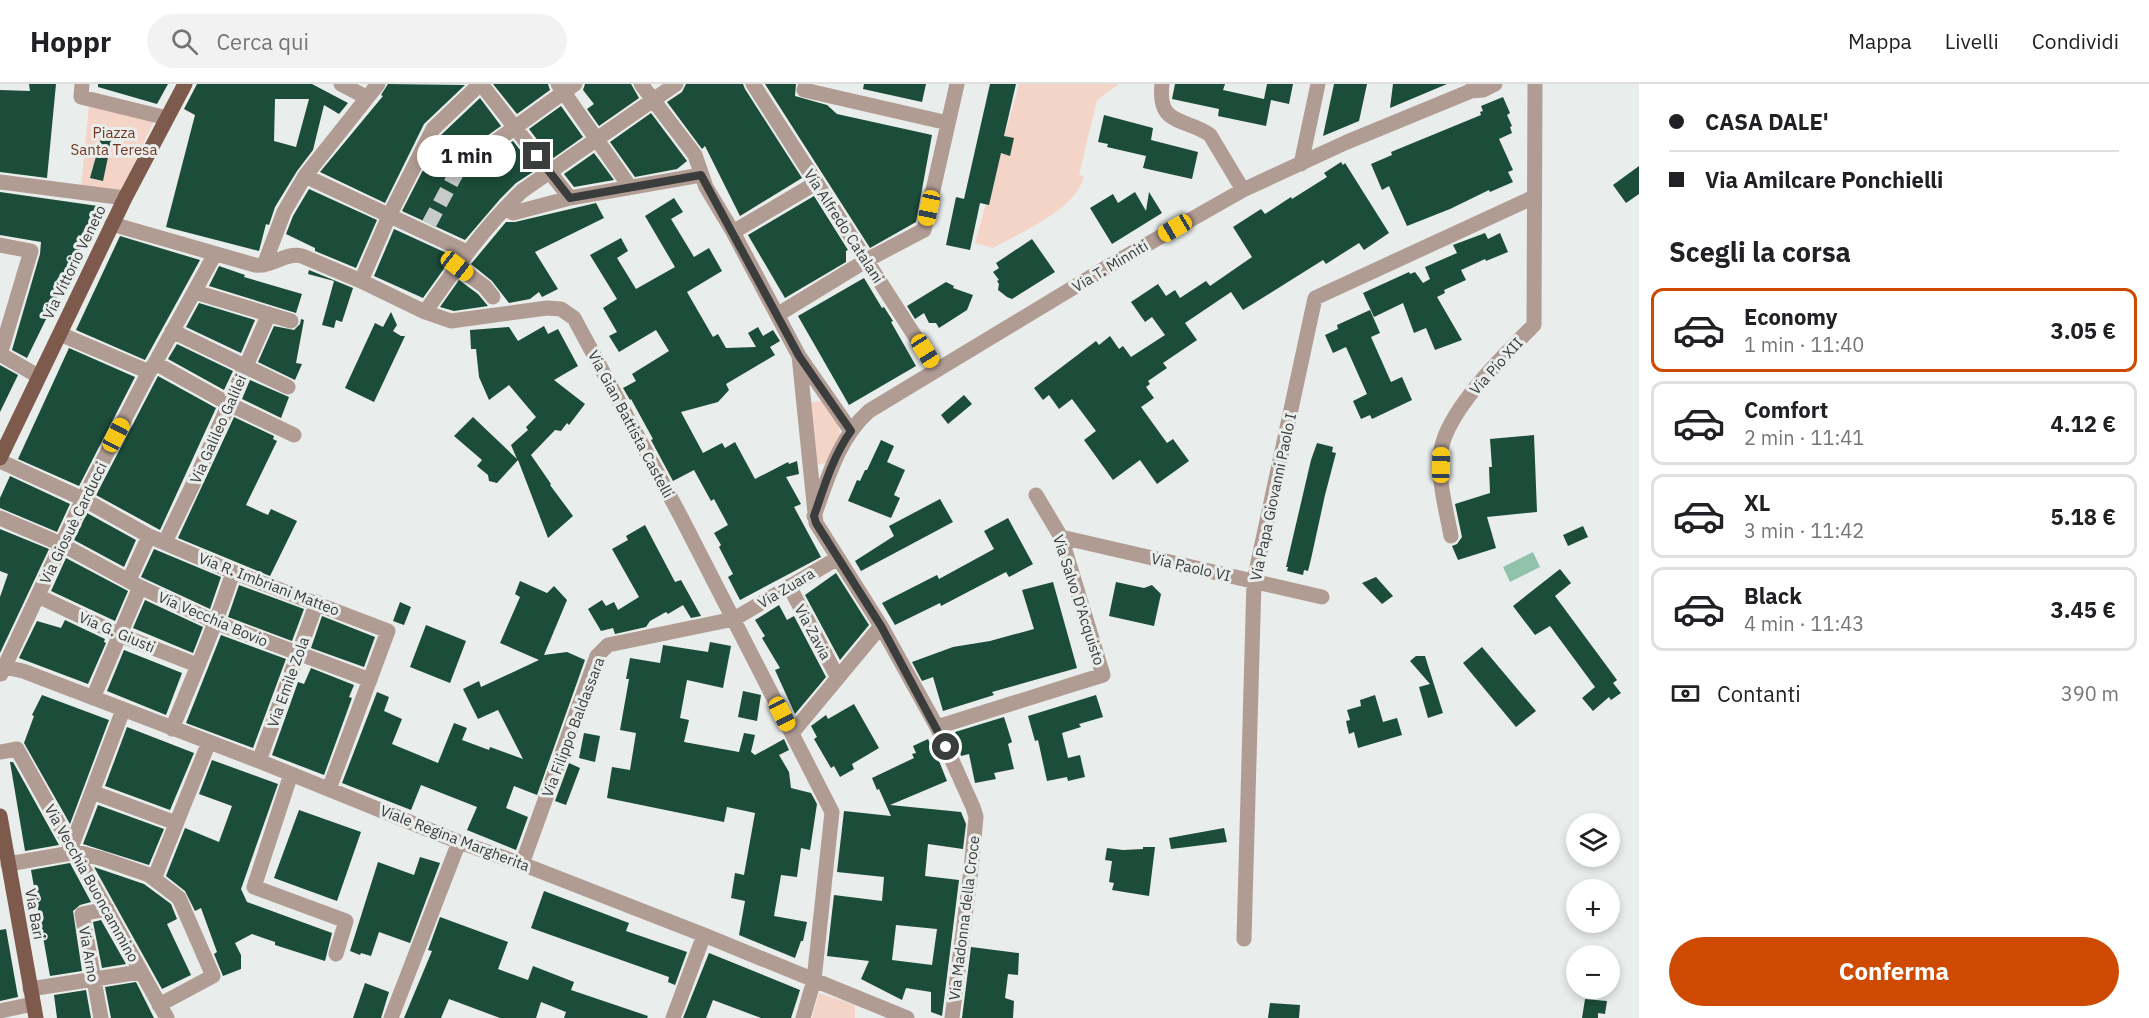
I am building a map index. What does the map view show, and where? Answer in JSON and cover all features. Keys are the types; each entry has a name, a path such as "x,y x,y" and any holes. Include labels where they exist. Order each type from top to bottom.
{"main road":[{"name":"Via Vittorio Veneto","path":"0,459 112,224 185,84"},
{"name":"Via Bari","path":"1,825 33,1004"}],"street":[{"path":"341,84 366,97"},
{"path":"264,265 284,212 305,176 378,84"},
{"path":"361,281 389,216 434,129 481,84 570,198"},
{"name":"Via Madonna della Croce","path":"641,84 695,155 701,175 799,356 851,431"},
{"path":"425,312 467,252 522,191 676,84"},
{"name":"Via Alfredo Catalani","path":"753,84 936,369"},
{"path":"806,84 804,90 948,123"},
{"path":"777,315 867,260 924,230 957,84"},
{"path":"1162,84 1161,98 1170,116 1176,121 1203,129 1210,135 1243,190"},
{"path":"1301,164 1318,84"},
{"name":"Via T. Minniti","path":"814,516 843,442 869,411 1166,233 1243,190 1472,87 1483,90 1495,84"},
{"name":"Via Pio XII","path":"1451,536 1441,482 1441,448 1452,422 1474,388 1533,325 1536,84"},
{"path":"459,168 566,87 630,187"},
{"path":"82,90 167,118"},
{"path":"505,208 513,213 570,198 701,175"},
{"path":"305,176 389,216 426,228 467,252"},
{"path":"0,182 125,198"},
{"path":"732,232 816,183"},
{"name":"Via Papa Giovanni Paolo I","path":"1244,939 1254,581 1315,298 1534,197"},
{"name":"Via Gian Battista Castelli","path":"112,224 255,265 264,265 297,255 361,281 425,312 452,321 547,308 561,309 574,318 681,517 832,812 814,980 803,1018"},
{"path":"0,245 31,251 1,351 38,376"},
{"name":"Via Giosuè Carducci","path":"1,670 83,499 214,254"},
{"path":"457,266 493,297"},
{"path":"195,292 291,321"},
{"name":"Via Galileo Galilei","path":"165,542 269,314"},
{"path":"172,331 288,387"},
{"path":"60,334 152,368 294,435"},
{"name":"Via Madonna della Croce","path":"799,356 816,523 881,626 936,727 976,817 952,1018"},
{"name":"Via R. Imbriani Matteo","path":"0,459 83,499 149,536 233,572 388,631 329,789"},
{"name":"Via Salvo D'Acquisto","path":"936,727 1103,675 1060,537 1036,495"},
{"name":"Via Vecchia Bovio","path":"0,518 61,544 135,584 217,623 370,680"},
{"path":"93,698 120,635 149,536"},
{"name":"Via Paolo VI","path":"1060,537 1322,597"},
{"name":"Via Zuara","path":"734,619 838,558"},
{"path":"172,729 197,665 217,623 233,572"},
{"name":"Via Zavia","path":"789,586 838,678"},
{"name":"Via G. Giusti","path":"38,596 120,635 197,665"},
{"name":"Via Emile Zola","path":"259,761 316,602"},
{"name":"Via Filippo Baldassara","path":"522,864 597,656 608,645 734,619"},
{"path":"792,733 881,626"},
{"name":"Viale Regina Margherita","path":"1,670 22,671 259,761 459,842 704,935 814,980 872,1011 905,1018"},
{"path":"74,848 123,710"},
{"path":"154,879 209,742"},
{"name":"Via Vecchia Buoncammino","path":"0,752 17,749 163,1011"},
{"path":"291,774 254,888 346,921 336,954"},
{"path":"92,792 176,823"},
{"path":"391,1018 459,842"},
{"path":"8,864 74,848 149,875 179,898 213,976 163,1011"},
{"name":"Via Arno","path":"101,1018 82,914 107,909"},
{"path":"673,1018 704,935"},
{"path":"0,1011 33,1004 93,979 141,972"}],"green space":[{"path":"1019,84 1119,84 1097,100 1079,175 1084,176 1079,188 1059,210 993,248 975,243"},
{"name":"Piazza Santa Teresa","path":"89,105 154,121 121,191 81,187"},
{"path":"824,401 840,430 828,462 817,465 811,402"},
{"path":"819,993 855,1005 855,1018 812,1018"}],"shaded area":[{"path":"1533,552 1540,567 1510,582 1503,567"}],"building":[{"path":"29,84 56,84 47,178 0,172 0,90 30,91"},
{"path":"98,84 168,84 157,104 98,87"},
{"path":"197,84 312,84 348,103 339,114 324,105 313,150 275,207 269,225 266,224 259,251 166,227 195,115 184,109","holes":["275,99 309,99 296,147 274,141"]},
{"path":"388,84 465,85 424,124 385,203 320,172 383,96 381,95"},
{"path":"493,84 548,84 550,90 517,114"},
{"path":"585,84 631,84 639,98 599,126 587,109 594,104 583,90"},
{"path":"686,84 743,84 802,178 740,216 705,146 702,149 667,102 682,92"},
{"path":"765,84 796,84 795,96 827,105 837,114 932,135 916,222 870,248"},
{"path":"864,84 926,84 922,102 863,89"},
{"path":"990,84 1016,84 1004,136 1014,138 1010,156 1001,153 989,205 980,203 970,250 946,245 956,197 964,199"},
{"path":"1175,84 1225,84 1223,90 1264,99 1267,84 1293,84 1289,104 1271,100 1266,126 1218,116 1219,109 1172,99"},
{"path":"1334,84 1367,84 1359,121 1323,136"},
{"path":"1393,84 1447,84 1390,108"},
{"path":"1503,97 1510,113 1507,115 1512,126 1510,127 1512,133 1499,139 1513,170 1508,172 1513,182 1490,192 1489,190 1407,226 1389,186 1382,190 1371,164 1392,155 1391,152 1481,115 1480,112 1483,111 1481,106"},
{"path":"480,98 501,126 453,160 449,168 452,174 456,177 464,176 513,141 536,170 516,183 465,240 402,211 441,135"},
{"path":"561,106 583,137 552,159 529,129"},
{"path":"651,113 687,161 677,169 635,177 610,142"},
{"path":"1104,115 1153,128 1151,140 1198,152 1192,179 1143,168 1146,156 1107,147 1108,144 1098,142"},
{"path":"102,135 112,138 103,181 90,178"},
{"path":"594,153 614,180 574,187 564,174"},
{"path":"1341,162 1343,165 1345,163 1389,233 1364,250 1359,243 1326,264 1323,260 1243,310 1231,292 1185,323 1197,340 1163,363 1167,368 1148,381 1150,384 1146,387 1154,398 1141,407 1167,443 1173,439 1189,461 1157,484 1140,460 1113,480 1084,440 1096,431 1072,399 1059,409 1049,395 1043,400 1034,388 1096,341 1099,345 1110,336 1119,349 1123,346 1131,357 1165,335 1152,317 1145,322 1131,302 1158,284 1166,296 1175,290 1180,298 1206,281 1210,286 1252,257 1233,227 1261,209 1265,214 1291,197 1292,199 1327,177 1324,173"},
{"path":"1639,166 1639,194 1626,203 1613,185"},
{"path":"309,189 377,220 356,268 315,251 315,248 286,234 293,216"},
{"path":"0,192 98,206 94,221 27,358 12,350 40,254 41,242 0,235"},
{"path":"1135,192 1146,211 1149,192 1162,213 1112,244 1090,208 1113,194 1118,203"},
{"path":"814,196 848,250 846,251 846,262 785,298 748,235"},
{"path":"674,198 683,212 671,219 694,257 709,248 722,271 687,292 713,337 718,334 726,348 756,347 748,333 758,327 763,336 773,330 780,341 770,347 775,355 726,384 729,390 718,402 681,412 703,453 722,443 725,448 735,442 755,479 788,462 789,464 797,461 799,474 786,477 801,504 794,507 821,557 740,600 728,577 733,574 714,533 728,525 714,499 711,501 694,470 673,481 651,440 653,439 623,388 636,381 632,374 669,351 656,330 619,352 609,336 617,332 603,308 617,299 590,255 621,238 628,251 617,258 636,289 675,267 645,216"},
{"path":"596,203 604,218 535,252 558,289 542,297 539,292 530,299 509,303 492,281 471,264 506,222 515,222"},
{"path":"394,229 453,256 423,298 374,276"},
{"path":"1485,233 1488,239 1500,233 1508,252 1461,270 1466,280 1444,290 1445,293 1437,297 1462,340 1435,350 1426,328 1414,333 1403,303 1374,317 1363,293 1409,272 1410,274 1415,272 1423,283 1430,279 1425,267 1457,253 1453,245"},
{"path":"120,236 200,260 145,360 76,330"},
{"path":"1032,239 1055,272 1012,299 998,290 997,281 999,280 993,272 999,268 996,263"},
{"path":"219,266 245,275 244,277 302,294 296,313 209,286"},
{"path":"309,270 353,288 342,322 336,320 334,328 322,325 334,281 308,274"},
{"path":"864,278 882,308 884,307 893,321 891,322 916,366 849,405 798,316"},
{"path":"459,280 478,294 488,306 454,311 440,307"},
{"path":"946,282 954,286 953,288 973,295 967,310 939,328 936,323 929,323 924,313 915,319 907,306"},
{"path":"199,303 255,320 241,353 186,327"},
{"path":"1370,310 1380,333 1371,337 1391,382 1402,377 1412,400 1372,419 1370,415 1361,419 1353,401 1367,394 1346,347 1333,353 1325,335 1338,329 1337,325"},
{"path":"391,312 397,325 393,331 405,336 374,402 345,388 375,323 383,327"},
{"path":"301,319 304,320 296,363 302,364 295,380 258,362 274,326 294,330 300,324"},
{"path":"544,326 548,334 558,329 578,366 554,380 585,404 569,425 567,423 561,431 555,430 531,455 573,516 548,538 518,460 497,483 489,481 488,475 477,466 482,460 454,436 473,417 517,459 511,445 528,430 526,427 536,417 509,385 489,400 479,377 476,349 471,349 470,330 509,327 518,341"},
{"path":"177,344 233,371 224,390 168,359"},
{"path":"69,348 135,377 79,486 18,459"},
{"path":"0,365 18,375 0,412"},
{"path":"158,376 216,408 160,530 96,495"},
{"path":"250,380 289,397 281,418 242,399"},
{"path":"964,395 972,404 948,424 941,415"},
{"path":"234,417 274,436 273,439 277,441 246,505 268,515 271,509 297,521 270,576 178,538"},
{"path":"1534,435 1537,512 1487,517 1496,548 1458,560 1452,546 1457,544 1462,537 1455,504 1490,493 1489,467 1492,467 1490,439"},
{"path":"881,440 894,446 887,462 905,470 894,495 900,498 891,518 848,501 857,480 860,481 867,470"},
{"path":"1317,443 1333,447 1332,452 1336,453 1308,571 1304,570 1303,575 1287,571 1288,567 1286,567"},
{"path":"10,476 70,504 57,532 0,508 0,498"},
{"path":"940,499 953,522 861,571 855,561 894,536 889,526"},
{"path":"87,513 136,540 124,567 74,540"},
{"path":"1008,518 1033,564 1009,577 1006,572 941,606 940,603 895,625 882,603 937,575 939,579 994,549 984,531"},
{"path":"645,525 675,582 681,580 701,616 691,618 683,605 650,621 646,627 615,634 613,628 601,631 588,609 602,600 606,606 614,602 618,610 639,597 612,549 628,540 626,536"},
{"path":"1583,526 1588,537 1568,546 1563,535"},
{"path":"0,529 49,549 0,653 0,597 8,574 0,571"},
{"path":"154,549 221,577 210,609 141,577"},
{"path":"66,558 128,591 115,621 51,591"},
{"path":"1560,569 1571,583 1555,596 1617,680 1613,683 1621,693 1611,700 1609,697 1593,711 1582,698 1595,687 1550,626 1535,635 1513,606"},
{"path":"836,573 869,625 840,660 805,595"},
{"path":"1376,577 1393,596 1382,604 1362,583"},
{"path":"520,581 547,593 554,586 567,600 544,655 567,652 585,660 537,795 514,786 506,808 528,817 516,850 467,830 477,807 421,785 411,810 342,783 377,692 389,697 384,711 402,719 392,744 438,763 454,723 467,728 462,740 523,759 498,710 478,719 463,689 479,681 481,687 539,660 500,643 520,597 515,594"},
{"path":"1053,582 1077,668 992,692 994,695 943,711 933,677 922,681 912,662 953,647 990,641 1034,629 1022,590"},
{"path":"1116,582 1144,588 1152,585 1161,594 1154,626 1109,616"},
{"path":"239,585 304,609 292,641 228,617"},
{"path":"145,600 203,627 193,653 133,628"},
{"path":"400,602 411,607 404,625 393,621"},
{"path":"779,605 787,620 794,616 826,677 795,714 775,670 780,668 762,638 765,636 755,620"},
{"path":"322,616 375,637 364,667 311,648"},
{"path":"65,620 105,639 106,643 88,684 19,658 37,621 61,628"},
{"path":"426,625 466,641 450,683 410,667"},
{"path":"221,635 286,659 253,748 186,723"},
{"path":"710,642 731,646 723,688 687,680 680,718 689,720 684,742 739,752 744,733 755,735 751,752 755,755 784,739 789,750 779,755 789,772 791,788 811,793 817,804 810,850 801,848 797,877 781,875 774,916 807,922 803,941 801,941 795,958 739,935 745,901 731,898 735,873 744,875 755,813 727,807 724,822 607,798 612,767 630,770 636,733 620,730 629,679 626,679 630,658 660,663 663,645 708,652"},
{"path":"1482,647 1536,711 1516,727 1463,663"},
{"path":"124,650 182,673 166,715 107,691"},
{"path":"1416,656 1425,656 1443,713 1428,718 1419,687 1430,684 1410,661"},
{"path":"311,668 354,685 349,697 352,698 324,775 272,755 298,682 304,684"},
{"path":"743,691 761,695 757,721 738,717"},
{"path":"42,695 109,720 70,824 24,743 34,716 32,715"},
{"path":"1096,695 1103,717 1079,724 1081,727 1062,733 1068,758 1080,755 1085,777 1068,781 1067,777 1047,781 1038,740 1035,741 1028,716"},
{"path":"1375,695 1383,722 1397,718 1402,735 1358,748 1354,732 1349,734 1346,721 1350,720 1347,710 1361,706 1360,700"},
{"path":"854,704 879,748 852,764 854,769 840,777 834,766 831,768 814,739 817,737 811,726 826,715 828,719"},
{"path":"1004,717 1012,742 1008,744 1014,769 994,773 996,779 975,783 969,754 961,756 955,732"},
{"path":"127,727 194,753 170,810 105,786"},
{"path":"584,733 600,736 595,762 579,758"},
{"path":"928,739 947,781 890,805 961,812 966,824 963,849 928,844 925,876 959,880 942,1016 931,1012 931,992 906,988 902,1000 861,979 869,961 827,956 834,895 882,901 884,877 837,872 844,811 891,816 872,778 914,758 912,754 916,753 913,746","holes":["896,925 937,929 932,965 892,960"]},
{"path":"212,760 278,784 241,889 247,902 332,933 325,961 275,945 275,942 252,934 235,943 241,955 241,969 223,976 201,908 195,911 185,891 166,876 185,828 219,842 232,806 199,794"},
{"path":"10,762 13,762 59,845 25,851"},
{"path":"569,763 580,768 566,805 555,801"},
{"path":"98,805 164,829 149,865 83,844"},
{"path":"299,810 361,832 337,901 274,878"},
{"path":"1224,828 1227,842 1171,849 1169,838"},
{"path":"1143,847 1155,847 1149,896 1112,890 1114,883 1109,882 1112,861 1105,860 1107,848 1123,850 1143,849"},
{"path":"420,857 440,863 410,943 379,932 371,956 350,951 378,862 414,875"},
{"path":"70,863 91,902 80,905 73,911 82,971 50,976 31,870"},
{"path":"94,867 144,884 171,904 177,919 167,924 191,975 162,989"},
{"path":"544,891 629,923 626,931 687,952 675,985 668,982 669,977 531,928"},
{"path":"440,917 508,942 498,969 528,980 533,966 574,982 571,990 648,1016 647,1018 564,1018 566,1012 541,1002 536,1018 500,1018 449,999 441,1018 404,1018 432,951 428,950"},
{"path":"101,920 126,964 102,968 93,922"},
{"path":"6,929 18,997 0,1001 0,930"},
{"path":"971,947 1019,953 1018,975 1008,974 1005,998 1014,1001 1013,1018 962,1018"},
{"path":"709,953 800,990 791,1018 761,1018 713,1000 706,1018 683,1018"},
{"path":"136,982 154,1018 111,1018 105,987"},
{"path":"365,983 389,992 381,1018 353,1018"},
{"path":"86,990 91,1018 57,1018 54,995"},
{"path":"1585,999 1607,1001 1605,1014 1598,1013 1598,1018 1582,1018"},
{"path":"1270,1003 1300,1005 1299,1018 1268,1018"}],"tunnel":[{"path":"429,224 459,168"}],"route":[{"path":"537,156 570,198 701,175 799,356 851,431 833,463 814,516 816,523 881,626 946,747"}]}
